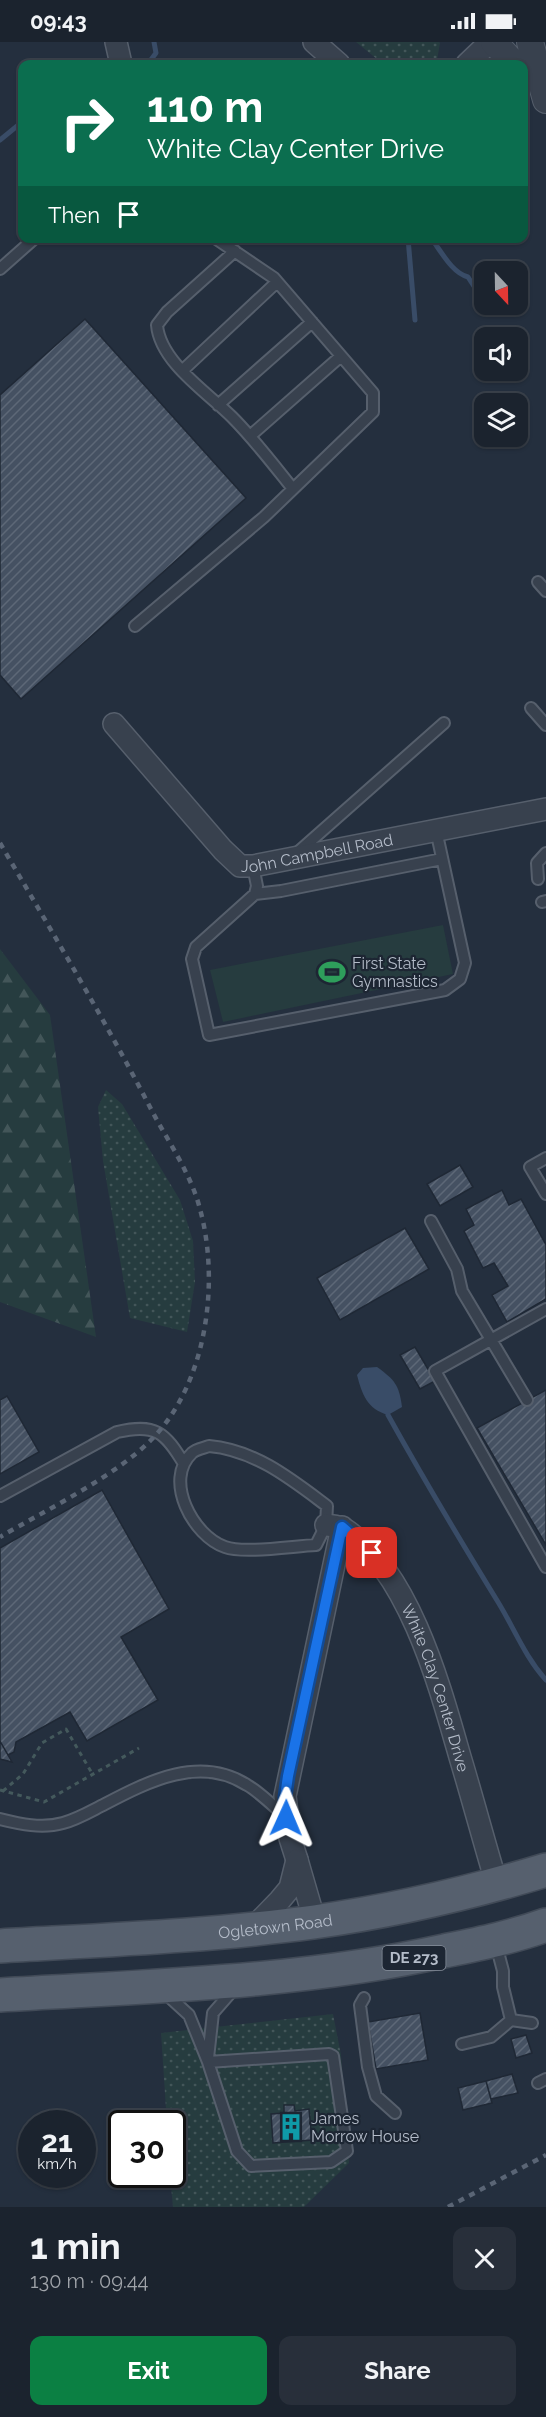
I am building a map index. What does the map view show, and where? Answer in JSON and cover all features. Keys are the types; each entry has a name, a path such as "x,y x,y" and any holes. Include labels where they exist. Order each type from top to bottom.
{"main road":[{"name":"Ogletown Road","path":"0,1946 252,1929 315,1922 410,1905 497,1885 546,1870"},
{"path":"158,1986 271,1965 285,1960 296,1951 315,1922"},
{"name":"DE 273","path":"0,1995 241,1981 348,1969 475,1945 546,1925"},
{"path":"241,1981 309,1988 426,1970 546,1939"}],"street":[{"path":"116,42 120,60"},
{"path":"314,42 334,60"},
{"path":"472,60 492,42 510,60"},
{"path":"530,42 539,97"},
{"path":"528,81 539,97"},
{"name":"John Campbell Road","path":"114,724 223,850 240,866 253,866 546,809"},
{"path":"315,1922 290,1838 285,1797 334,1526"},
{"name":"White Clay Center Drive","path":"334,1526 372,1553 389,1577 425,1644 438,1679 497,1885"},
{"path":"252,1929 290,1888 297,1860"}],"lane":[{"path":"0,269 29,243"},
{"path":"135,626 264,517 373,412 373,393 277,282 222,243"},
{"path":"235,252 167,312 157,326 158,338 183,370 250,436 292,489"},
{"path":"183,370 277,282"},
{"path":"218,405 312,322"},
{"path":"250,436 341,356"},
{"path":"538,711 546,725"},
{"path":"290,859 444,723"},
{"path":"253,866 257,886 255,894 196,946 192,959 209,1035 445,990 460,979 465,963 436,830"},
{"path":"538,879 537,863 546,853"},
{"path":"255,894 281,891 442,859"},
{"path":"546,1158 530,1167 546,1194"},
{"path":"431,1221 457,1269 462,1291 527,1401"},
{"path":"544,1560 435,1371 546,1309"},
{"path":"0,1496 117,1432 131,1428 147,1429 167,1438 184,1464"},
{"path":"209,1446 229,1448 252,1456 327,1506 334,1526 316,1545 244,1550 226,1548 213,1542 190,1515 182,1497 180,1479 184,1464 193,1452 209,1446"},
{"path":"0,1818 31,1826 61,1824 170,1774 193,1770 231,1777 248,1785 286,1818"},
{"path":"498,1952 503,1971 503,1987 512,2020"},
{"path":"208,2061 213,2013 241,1981"},
{"path":"158,1986 189,2015 208,2061 237,2151 251,2166 331,2162 347,2151 333,2056 329,2054 208,2061"},
{"path":"364,1998 360,2005 368,2067 376,2096 395,2113"},
{"path":"462,2044 490,2037 512,2020 532,2023"}],"path":[{"path":"2,1791 23,1774 42,1743 66,1729 93,1775"},
{"path":"2,1791 44,1802 139,1748"}],"green space":[{"path":"356,42 440,43 437,60 378,60"},
{"name":"First State Gymnastics","path":"443,925 453,974 223,1022 210,970"},
{"path":"0,949 50,1015 96,1337 0,1302"},
{"path":"106,1090 122,1104 180,1200 193,1241 195,1282 187,1332 130,1318 103,1161 98,1107"},
{"path":"333,2014 341,2055 349,2163 304,2207 173,2207 171,2188 186,2188 186,2110 166,2110 161,2033"}],"water":[{"path":"377,1367 398,1388 401,1399 402,1407 388,1415 375,1409 366,1400 357,1375 363,1368"}],"building":[{"path":"85,319 246,498 21,699 0,675 0,395"},
{"path":"460,1165 473,1187 440,1206 427,1184"},
{"path":"502,1190 509,1205 521,1199 546,1245 546,1299 507,1322 492,1295 508,1286 494,1263 483,1268 464,1231 474,1225 466,1209"},
{"path":"405,1228 429,1269 340,1320 317,1278"},
{"path":"415,1347 435,1381 420,1389 400,1355"},
{"path":"546,1390 546,1545 477,1428"},
{"path":"7,1396 39,1452 0,1474 0,1400"},
{"path":"102,1490 169,1609 121,1637 158,1700 87,1741 70,1712 16,1742 14,1752 8,1755 0,1741 0,1548"},
{"path":"0,1741 12,1762 0,1759"},
{"path":"420,2013 428,2060 376,2069 368,2022"},
{"path":"526,2035 532,2053 516,2058 511,2039"},
{"path":"512,2074 518,2093 491,2099 486,2081"},
{"path":"486,2081 492,2103 463,2110 458,2088"},
{"name":"James Morrow House","path":"284,2105 294,2105 295,2111 309,2109 312,2140 273,2143 271,2114 284,2113"}],"waterway":[{"path":"151,60 156,53 154,42"},
{"path":"0,140 18,125"},
{"path":"408,243 415,320"},
{"path":"435,243 452,266 468,277 474,286"},
{"path":"388,1415 526,1652 546,1680"}],"railway":[{"path":"0,843 97,1010 185,1171 200,1209 209,1268 208,1299 197,1361 186,1390 171,1416 152,1439 120,1466 80,1492 0,1537"},
{"path":"448,2207 546,2155"}],"place":[{"name":"First State Gymnastics","path":"332,972"},
{"name":"James Morrow House","path":"291,2127"}],"route":[{"path":"286,1818 285,1797 288,1776 342,1527 372,1553"}]}
